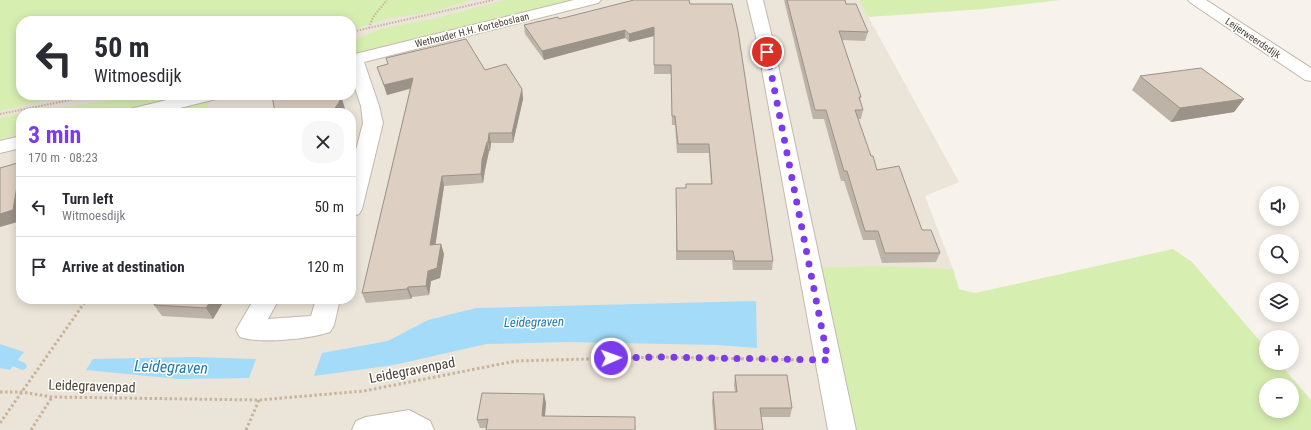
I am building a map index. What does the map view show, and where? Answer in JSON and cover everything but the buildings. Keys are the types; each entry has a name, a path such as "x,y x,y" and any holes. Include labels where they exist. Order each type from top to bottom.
{"street":[{"name":"Wethouder H.H. Korteboslaan","path":"356,59 593,0"},
{"path":"755,0 842,430"},
{"name":"Leijerweerdsdijk","path":"1196,0 1311,76"},
{"path":"356,70 370,106 373,123 356,189"},
{"path":"157,108 190,100"},
{"path":"356,151 373,123"},
{"path":"0,147 16,143"},
{"path":"264,304 249,330 302,328 322,324 327,304"},
{"path":"366,430 409,423 420,430"}],"path":[{"path":"369,28 373,17 387,0"},
{"path":"356,31 493,0"},
{"path":"30,108 70,100"},
{"path":"0,114 16,111"},
{"path":"0,424 84,304"},
{"name":"Leidegravenpad","path":"0,392 22,392 52,397 259,400 364,391 516,361 658,357 828,360"},
{"path":"31,430 52,397"},
{"path":"246,430 259,400"}],"shaded area":[{"path":"0,0 859,0 959,182 925,196 953,269 816,268 852,430 0,430"}],"green space":[{"path":"0,0 471,0 431,12 389,18 356,28 356,16 16,16 16,100 45,100 0,111"},
{"path":"506,0 571,0 356,53 356,39 380,29 433,19"},
{"path":"859,0 1060,0 984,9 868,17"},
{"path":"111,100 162,100 129,108 59,108"},
{"path":"211,100 206,108 180,108"},
{"path":"16,115 16,135 0,139 0,118"},
{"path":"1173,249 1192,262 1259,340 1259,370 1285,370 1292,378 1259,378 1259,418 1299,418 1299,386 1311,400 1311,430 851,430 816,268 874,266 953,269 959,289 975,293"}],"water":[{"path":"756,301 757,348 717,345 568,342 486,344 394,365 314,376 322,353 388,341 428,320 476,308"},
{"path":"0,344 24,352 10,370 0,368"},
{"path":"194,357 256,359 249,378 179,379 86,370 93,359"}],"waterway":[{"name":"Leidegraven","path":"0,357 22,366"}],"route":[{"path":"611,358 658,357 828,360 767,52"}]}
